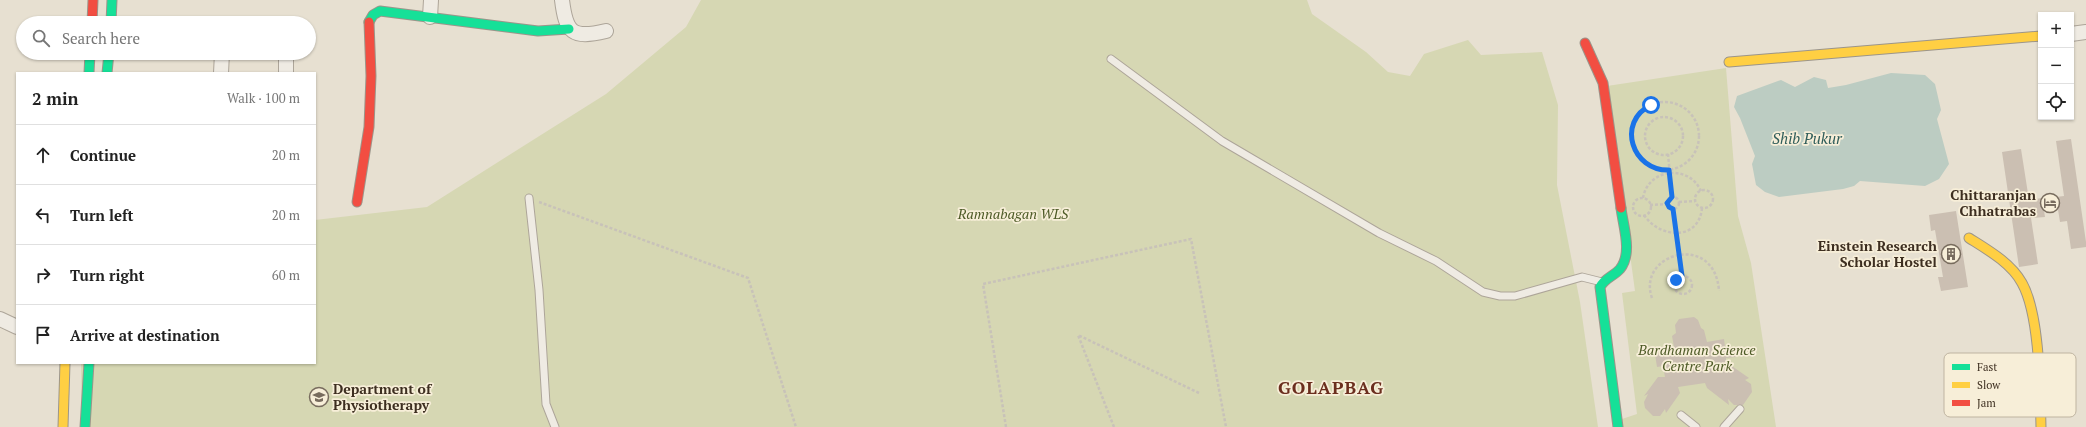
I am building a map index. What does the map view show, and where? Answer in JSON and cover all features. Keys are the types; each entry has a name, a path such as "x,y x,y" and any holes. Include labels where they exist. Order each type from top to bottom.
{"street":[{"path":"92,16 93,0"},
{"path":"111,16 112,0"},
{"path":"430,17 431,0"},
{"path":"562,0 565,20 569,29"},
{"path":"357,202 369,127 371,76 369,19 372,14 380,12 430,17 538,31 569,29 580,35 606,31"},
{"path":"2074,34 2086,32"},
{"path":"1729,62 2038,36"},
{"path":"1585,44 1603,83 1627,251 1625,264 1621,271 1602,282 1600,287 1618,427"},
{"path":"89,72 90,60"},
{"path":"108,72 109,60"},
{"path":"221,72 222,60"},
{"path":"286,60 286,72"},
{"path":"1969,238 2003,262 2022,283 2029,302 2034,330 2036,353"},
{"path":"0,319 16,327"},
{"path":"64,427 65,364"},
{"path":"85,427 89,364"},
{"path":"2040,417 2041,427"}],"lane":[{"path":"1111,59 1222,141 1379,233 1436,261 1483,292 1500,296 1515,296 1582,277 1602,282"},
{"path":"529,198 539,290 546,404 555,427"},
{"path":"1724,427 1740,409"},
{"path":"1681,415 1696,427"}],"path":[{"path":"1643,198 1645,190 1652,180 1658,176 1669,171 1682,165 1692,156 1698,145 1698,131 1694,119 1685,109 1673,103 1661,102 1649,106 1640,113 1633,127 1632,140 1636,153 1646,164 1657,169 1669,171 1682,174 1690,178 1701,191 1710,193 1713,200 1710,206 1702,208"},
{"path":"1661,117 1670,118 1677,122 1683,134 1679,147 1668,154 1659,154 1653,151 1646,140 1646,131 1650,123 1661,117"},
{"path":"1668,154 1672,197 1669,199 1668,204"},
{"path":"1695,201 1696,196 1701,191"},
{"path":"1672,197 1677,198 1679,202"},
{"path":"529,198 748,278 796,427"},
{"path":"1643,198 1649,201 1649,212 1644,215 1639,215 1633,208 1634,202 1643,198"},
{"path":"1679,202 1695,201"},
{"path":"1695,201 1702,208"},
{"path":"1673,209 1678,207 1679,202"},
{"path":"1650,205 1668,204"},
{"path":"1668,204 1669,207 1673,209 1682,276"},
{"path":"1644,215 1650,223 1661,231 1677,234 1693,226 1700,216 1702,208"},
{"path":"1006,427 983,284 1191,239 1226,427"},
{"path":"1652,298 1651,282 1657,269 1665,260 1679,255 1693,255 1708,263 1716,274 1719,291"},
{"path":"1682,276 1687,277 1692,283 1690,290 1684,294 1677,291 1674,285 1676,279 1682,276"},
{"path":"1114,427 1078,335 1198,393"}],"green space":[{"name":"Ramnabagan WLS","path":"701,0 1307,0 1312,14 1366,52 1388,72 1410,76 1424,54 1468,40 1481,55 1542,52 1558,105 1557,185 1580,302 1598,427 82,427 81,364 316,364 316,220 427,207 606,94 686,27"},
{"name":"Bardhaman Science Centre Park","path":"1726,68 1738,216 1751,263 1776,427 1620,427 1619,420 1637,414 1622,293 1635,291 1607,86"}],"water":[{"name":"Shib Pukur","path":"1891,73 1925,75 1935,84 1941,110 1937,119 1949,164 1939,179 1925,186 1860,181 1854,186 1843,189 1779,197 1765,192 1756,185 1752,164 1755,156 1734,107 1737,96 1781,80 1795,87 1814,77 1826,80 1828,88 1846,85"}],"building":[{"path":"2071,139 2086,247 2071,249 2067,221 2060,222 2056,197 2064,196 2056,141"},
{"path":"2021,149 2029,200 2042,198 2045,217 2031,218 2038,264 2019,267 2002,152"},
{"name":"Einstein Research Scholar Hostel","path":"1956,211 1968,287 1941,291 1938,277 1943,277 1935,230 1931,231 1929,215"},
{"path":"1694,317 1698,320 1701,328 1704,330 1707,342 1724,339 1726,354 1736,352 1736,357 1726,358 1726,362 1749,378 1745,380 1751,384 1752,392 1743,405 1734,405 1728,399 1729,405 1707,388 1705,383 1678,387 1680,393 1666,413 1665,409 1660,416 1653,416 1645,408 1644,402 1648,394 1644,396 1658,377 1665,377 1663,366 1657,367 1654,348 1674,347 1672,336 1676,333 1675,325 1679,319"}],"traffic: fast":[{"path":"111,16 112,0"},
{"path":"369,22 373,15 380,11 538,31 569,29"},
{"path":"89,72 90,60"},
{"path":"107,72 108,60"},
{"path":"1618,427 1600,287 1604,281 1615,274 1624,263 1627,247 1621,208"},
{"path":"85,427 89,364"}],"traffic: slow":[{"path":"1729,62 2038,36"},
{"path":"1969,238 2005,263 2012,269 2022,283 2028,297 2032,314 2038,353"},
{"path":"63,427 65,364"},
{"path":"2041,417 2041,427"}],"traffic: jam":[{"path":"92,16 93,0"},
{"path":"357,202 369,127 371,76 369,22"},
{"path":"1585,43 1603,83 1621,208"}],"place":[{"name":"Chittaranjan Chhatrabas","path":"2050,203"},
{"name":"Einstein Research Scholar Hostel","path":"1951,254"},
{"name":"Department of Physiotherapy","path":"319,397"}],"district":[{"name":"GOLAPBAG","path":"1331,388"}],"route":[{"path":"1651,105 1640,113 1635,121 1632,131 1632,140 1636,153 1646,164 1657,169 1669,170 1672,197 1667,203 1669,207 1673,209 1682,276 1676,280"}]}
